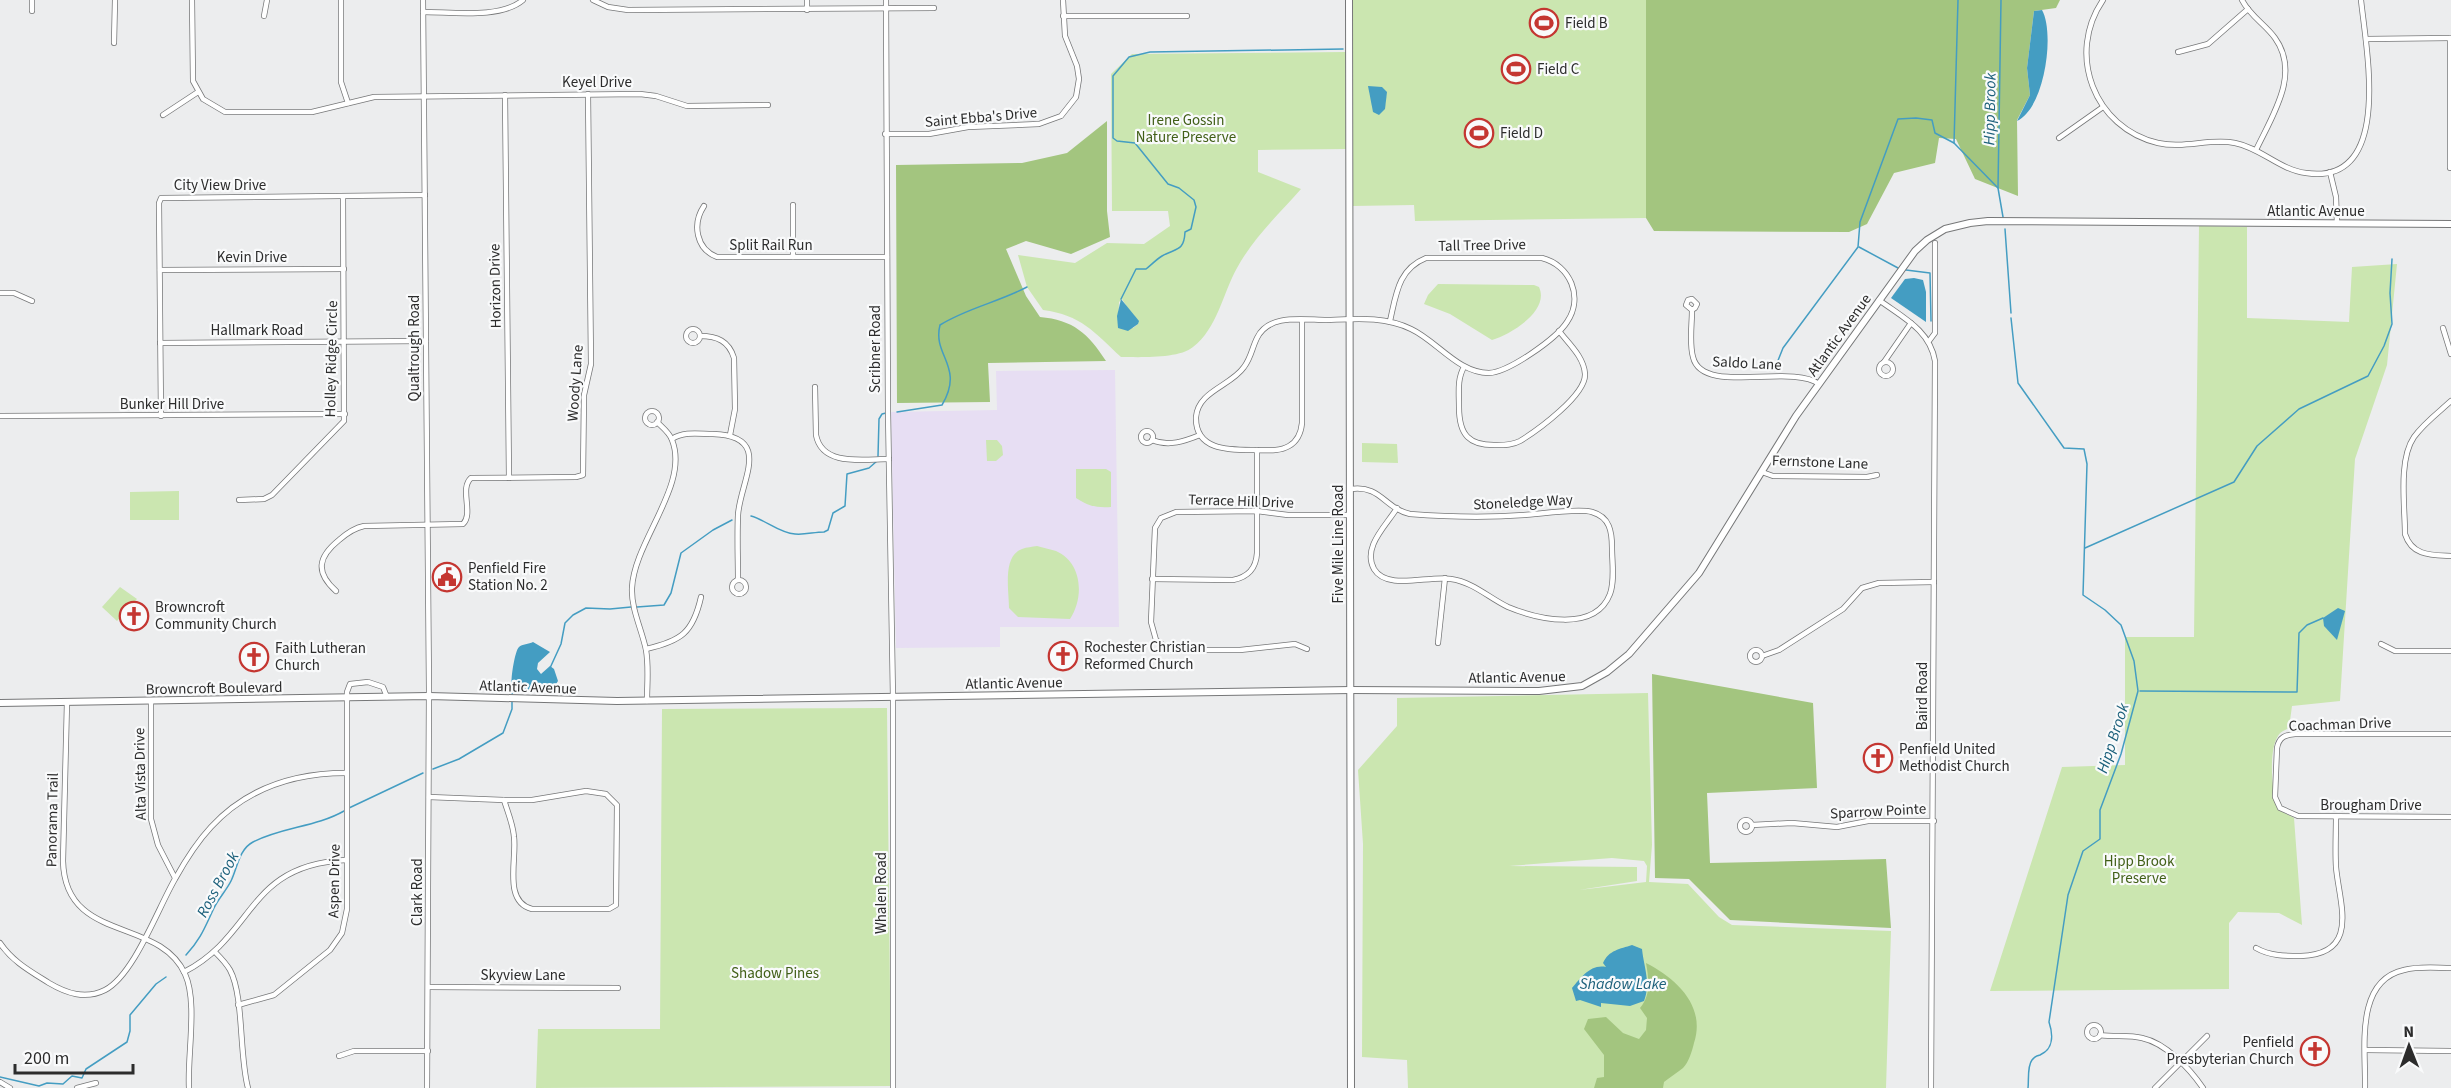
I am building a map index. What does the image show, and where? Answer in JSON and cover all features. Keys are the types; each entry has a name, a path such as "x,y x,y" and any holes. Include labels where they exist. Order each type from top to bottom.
{"main road":[{"name":"Five Mile Line Road","path":"1349,0 1352,1088"},
{"name":"Atlantic Avenue","path":"429,696 647,701 1351,690 1555,691 1575,688 1607,672 1629,654 1693,581 1819,384 1878,300 1922,244 1945,230 1970,223 2451,224"},
{"name":"Browncroft Boulevard","path":"0,703 429,696"}],"street":[{"path":"32,0 32,10"},
{"path":"114,0 114,43"},
{"path":"163,115 198,92 192,73 192,0"},
{"path":"264,16 267,0"},
{"path":"341,0 342,82 348,103"},
{"name":"Qualtrough Road","path":"423,0 429,696"},
{"path":"423,12 499,11 513,7 523,0"},
{"path":"593,0 608,7 628,10 934,8"},
{"path":"807,0 807,10"},
{"name":"Scribner Road","path":"885,0 892,698"},
{"name":"Saint Ebba's Drive","path":"885,134 929,134 965,128 1039,124 1058,118 1073,102 1079,85 1077,66 1066,38 1063,0"},
{"path":"2103,0 2091,22 2086,55 2091,83 2103,107 2127,130 2151,141 2180,145 2228,142 2256,150 2299,172 2330,172 2345,165 2357,153 2367,132 2366,39 2361,0"},
{"path":"2242,0 2273,35 2286,61 2283,89 2256,150"},
{"path":"2178,52 2208,44 2248,9"},
{"path":"1064,16 1187,16"},
{"path":"2366,39 2451,38 2450,168"},
{"name":"Keyel Drive","path":"198,92 217,109 234,113 312,112 367,98 424,96 648,94 687,106 768,105"},
{"name":"Woody Lane","path":"428,525 458,525 465,522 469,479 579,477 584,472 584,395 591,364 588,94"},
{"name":"Horizon Drive","path":"506,95 509,478"},
{"path":"2059,138 2103,107"},
{"path":"2330,172 2336,197 2337,223"},
{"name":"City View Drive","path":"161,416 159,203 161,198 425,195"},
{"name":"Holley Ridge Circle","path":"238,500 264,499 272,495 342,424 345,414 344,197"},
{"path":"793,205 793,257"},
{"name":"Split Rail Run","path":"704,206 698,216 697,233 702,245 711,255 723,258 887,257"},
{"name":"Baird Road","path":"1931,1088 1935,361 1929,341 1935,333 1935,243"},
{"name":"Tall Tree Drive","path":"1390,321 1399,283 1406,272 1420,261 1435,257 1536,257 1552,261 1563,270 1572,282 1574,307 1568,321 1559,331 1505,370 1483,372 1464,367"},
{"name":"Kevin Drive","path":"160,270 344,269"},
{"path":"0,293 14,293 32,302"},
{"path":"1878,300 1911,323 1929,341"},
{"name":"Saldo Lane","path":"1692,310 1693,357 1698,368 1704,372 1719,377 1803,377 1819,384"},
{"path":"1302,320 1301,432 1294,442 1285,448 1257,450 1218,449 1208,444 1200,435 1196,417 1201,402 1209,394 1230,382 1245,366 1261,331 1276,321 1302,320 1390,321 1426,337 1464,367 1459,382 1459,418 1464,434 1478,444 1514,443 1575,398 1582,387 1585,376 1582,361 1559,331"},
{"path":"1884,362 1911,323"},
{"path":"2442,328 2451,354"},
{"path":"700,336 724,341 732,351 735,409 730,435"},
{"name":"Hallmark Road","path":"160,343 426,341"},
{"path":"815,387 816,435 820,447 829,455 837,458 889,459"},
{"path":"2451,400 2416,434 2405,465 2405,534 2408,542 2422,554 2451,556"},
{"name":"Bunker Hill Drive","path":"0,416 345,414"},
{"path":"647,701 646,649 633,602 633,579 641,550 670,488 674,462 672,439 657,422"},
{"path":"672,439 688,434 730,435 741,442 750,458 750,469 738,515 738,580"},
{"path":"1152,440 1176,443 1200,435"},
{"path":"1152,579 1233,580 1245,576 1254,568 1257,558 1257,450"},
{"name":"Fernstone Lane","path":"1762,472 1785,476 1877,476"},
{"name":"Stoneledge Way","path":"1351,489 1371,490 1396,508 1410,514 1521,516 1587,511 1603,518 1610,527 1611,591 1604,605 1589,615 1559,619 1530,614 1506,606 1468,584 1445,578 1394,582 1386,580 1376,572 1371,558 1371,549 1396,508"},
{"name":"Terrace Hill Drive","path":"1306,649 1295,644 1231,651 1170,650 1157,641 1151,628 1153,533 1157,523 1166,515 1176,512 1257,511 1288,515 1350,514"},
{"path":"336,591 324,579 322,560 327,550 348,532 364,526 428,525"},
{"path":"1438,643 1445,578"},
{"path":"1762,656 1779,650 1843,609 1862,588 1879,583 1934,582"},
{"path":"646,649 670,643 687,632 696,617 701,597"},
{"path":"2381,644 2395,651 2451,651"},
{"path":"346,698 349,685 364,682 372,682 383,687 387,697"},
{"name":"Clark Road","path":"427,1088 429,696"},
{"name":"Aspen Drive","path":"238,1005 260,1001 278,992 330,950 345,927 347,909 346,698"},
{"name":"Whalen Road","path":"892,698 893,1088"},
{"name":"Alta Vista Drive","path":"151,701 151,819 158,845 175,879"},
{"name":"Panorama Trail","path":"67,702 63,861 66,884 75,900 99,921 145,938 168,953 184,972"},
{"name":"Coachman Drive","path":"2292,815 2280,808 2275,797 2277,748 2279,741 2285,736 2300,734 2451,734"},
{"path":"0,943 19,964 59,989 89,995 104,990 117,980 145,938 175,879 211,827 249,796 290,778 346,773"},
{"path":"429,797 532,800 586,792 601,792 611,796 617,805 618,815 618,900 614,906 609,909 532,909 520,904 515,894 514,836 504,800"},
{"name":"Brougham Drive","path":"2292,815 2451,817"},
{"path":"2256,948 2271,955 2307,955 2326,950 2338,937 2343,924 2344,910 2336,867 2336,817"},
{"name":"Sparrow Pointe","path":"1752,825 1797,823 1838,827 1868,821 1934,821"},
{"path":"189,1088 190,998 184,972 215,952 261,894 276,881 307,865 346,860"},
{"path":"215,952 231,971 238,1005 242,1058 249,1088"},
{"path":"2365,1088 2367,1009 2372,995 2392,974 2405,969 2451,968"},
{"name":"Skyview Lane","path":"429,987 618,988"},
{"path":"2100,1035 2144,1038 2158,1045 2180,1062 2203,1088"},
{"path":"2155,1088 2207,1036"},
{"path":"2366,1050 2451,1051"},
{"path":"339,1056 354,1051 428,1051"},
{"path":"0,1082 10,1088"},
{"path":"77,1088 96,1083"}],"shaded area":[{"path":"1115,370 1119,627 1000,627 1000,647 896,648 891,412 997,410 996,371"}],"green space":[{"path":"1352,0 1646,0 1646,218 1415,221 1414,205 1352,206"},
{"path":"1646,0 2060,0 2056,8 2034,11 2027,68 2030,95 2017,120 2018,196 1975,179 1956,139 1939,138 1935,163 1894,173 1867,224 1849,232 1654,231 1646,218"},
{"name":"Irene Gossin Nature Preserve","path":"1346,52 1346,149 1258,150 1258,172 1301,189 1251,246 1232,278 1208,331 1193,347 1178,354 1121,357 1077,320 1043,310 1027,287 1018,255 1075,263 1107,243 1144,244 1170,226 1168,211 1112,211 1111,74 1132,54","holes":["1122,299 1138,324 1133,328 1118,328 1119,302"]},
{"path":"1107,121 1107,211 1110,237 1071,254 1026,241 1006,249 1026,296 1040,317 1062,321 1079,330 1093,343 1106,361 988,363 990,402 897,403 896,165 1022,163 1067,153"},
{"name":"Hipp Brook Preserve","path":"2199,226 2247,227 2247,318 2349,322 2352,267 2397,264 2387,365 2355,459 2340,701 2292,706 2289,728 2279,735 2273,752 2273,783 2278,809 2294,818 2302,925 2279,913 2238,912 2229,923 2229,989 1990,991 2062,767 2125,765 2125,637 2194,637"},
{"path":"1438,284 1534,285 1539,287 1541,296 1539,305 1527,320 1509,333 1492,340 1450,314 1424,304 1428,295"},
{"path":"986,440 997,440 1002,446 1003,455 996,461 987,461"},
{"path":"1362,443 1397,444 1398,463 1362,462"},
{"path":"1076,469 1106,469 1111,472 1111,507 1093,506 1076,498"},
{"path":"179,491 179,520 130,520 130,492"},
{"path":"1037,546 1056,551 1065,557 1076,572 1078,601 1070,619 1018,617 1009,608 1008,575 1012,559 1022,549"},
{"path":"120,587 137,599 117,621 102,607"},
{"path":"1652,674 1813,703 1817,788 1707,793 1710,863 1886,859 1891,928 1730,920 1689,879 1655,878"},
{"path":"1648,693 1652,845 1649,882 1688,884 1719,917 1732,925 1891,931 1886,1088 1408,1088 1407,1060 1362,1057 1363,844 1358,770 1397,726 1397,698","holes":["1612,858 1644,861 1647,866 1646,882 1579,890 1637,881 1637,867 1509,866"]},
{"name":"Shadow Pines","path":"887,708 891,1086 536,1088 538,1029 660,1029 662,709"},
{"path":"1646,963 1678,986 1692,1006 1697,1030 1690,1056 1683,1068 1664,1082 1663,1088 1594,1088 1597,1078 1604,1077 1604,1055 1584,1029 1588,1019 1606,1017 1623,1033 1639,1039 1646,1030 1647,1018 1640,1008 1648,993"}],"water":[{"path":"2042,10 2048,35 2045,69 2035,101 2027,113 2017,121 2030,95 2027,68 2034,11"},
{"path":"1368,86 1382,87 1387,92 1385,109 1379,115 1373,112"},
{"path":"1905,279 1923,280 1926,292 1926,322 1891,298"},
{"path":"1121,299 1139,321 1128,331 1118,328 1117,316"},
{"path":"2338,608 2345,611 2337,640 2324,626 2323,618"},
{"path":"533,642 550,652 538,663 537,669 541,674 550,666 554,669 558,681 552,690 519,690 512,686 517,649"},
{"name":"Shadow Lake","path":"1632,945 1642,949 1647,982 1644,1001 1630,1006 1601,1003 1601,1007 1580,1000 1576,1001 1572,988 1582,976 1595,968 1606,967 1603,963 1608,955"}],"waterway":[{"path":"1954,143 1958,0"},
{"name":"Hipp Brook","path":"2001,0 1998,188 2003,217"},
{"path":"1121,299 1136,269 1146,269 1162,256 1181,246 1185,232 1191,229 1196,207 1194,200 1179,188 1168,184 1135,143 1117,141 1113,138 1113,76 1129,57 1150,52 1343,49"},
{"path":"1775,368 1783,348 1858,247 1860,222 1898,119 1932,120 1935,133 1954,143 1998,188"},
{"name":"Hipp Brook","path":"2005,229 2011,313"},
{"path":"1859,247 1898,268"},
{"path":"2085,548 2234,482 2257,446 2299,409 2368,376 2384,346 2392,324 2390,293 2392,259"},
{"path":"1906,270 1930,273 1931,321"},
{"name":"Ross Brook","path":"897,412 942,405 950,380 940,345 940,325 1027,287"},
{"name":"Hipp Brook","path":"2011,318 2018,383 2064,448 2084,449 2087,464 2083,595 2105,610 2121,625 2134,661 2138,691 2121,754 2100,810 2100,839 2083,851 2068,895 2049,1022 2051,1041 2048,1049 2030,1063 2028,1088"},
{"name":"Ross Brook","path":"878,456 879,419 882,414 886,413"},
{"name":"Ross Brook","path":"751,516 789,533 824,532 828,530 833,513 845,506 847,474 869,468 877,461"},
{"name":"Ross Brook","path":"637,607 664,605 671,593 681,553 713,530 732,520"},
{"name":"Ross Brook","path":"550,668 561,644 565,623 573,615 586,608 631,607"},
{"path":"2140,691 2297,692 2299,633 2307,625 2323,618"},
{"name":"Ross Brook","path":"512,694 513,688"},
{"name":"Ross Brook","path":"433,769 459,759 503,733 512,709 512,701"},
{"name":"Ross Brook","path":"349,808 423,773"},
{"name":"Ross Brook","path":"186,955 202,933 231,881 241,854 248,845 264,837 344,811"},
{"name":"Ross Brook","path":"0,1077 39,1086 47,1083 63,1084 72,1076 82,1078 86,1069 127,1042 130,1015 156,984 166,977"}],"place":[{"name":"Field B","path":"1544,23"},
{"name":"Field C","path":"1516,69"},
{"name":"Field D","path":"1479,133"},
{"name":"Penfield Fire Station No. 2","path":"447,577"},
{"name":"Browncroft Community Church","path":"134,616"},
{"name":"Rochester Christian Reformed Church","path":"1063,656"},
{"name":"Faith Lutheran Church","path":"254,657"},
{"name":"Penfield United Methodist Church","path":"1878,758"},
{"name":"Penfield Presbyterian Church","path":"2315,1051"}]}
